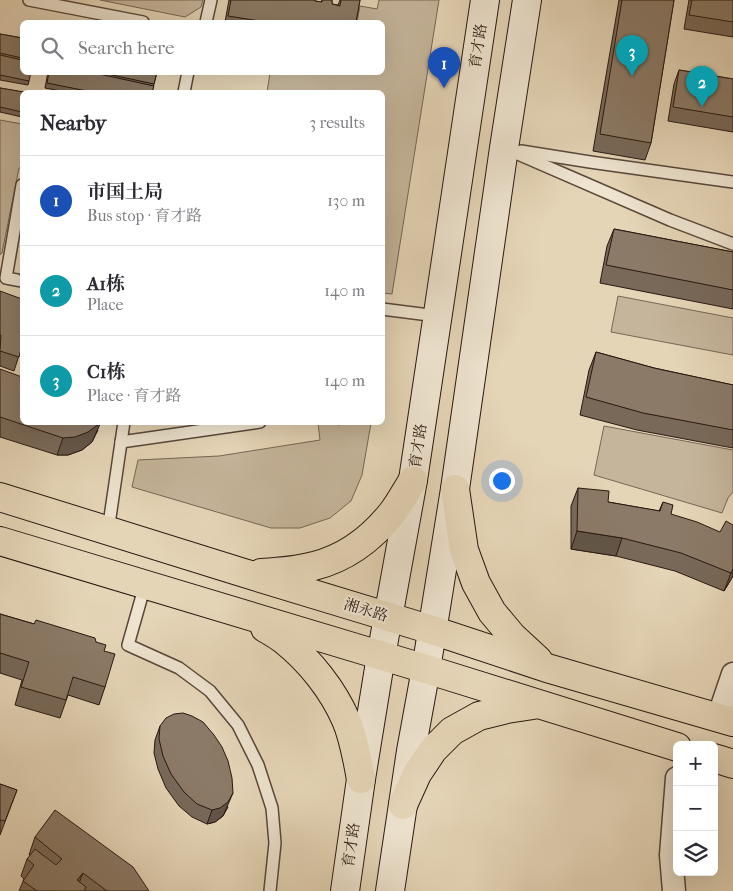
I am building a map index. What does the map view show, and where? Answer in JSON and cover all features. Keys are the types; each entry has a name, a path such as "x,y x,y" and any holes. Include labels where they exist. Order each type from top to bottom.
{"main road":[{"name":"育才路","path":"345,891 381,656 414,472 485,0"},
{"path":"390,891 456,479 527,0"},
{"path":"248,616 252,576 315,566 346,553 372,534 393,511 414,472 456,479"},
{"path":"456,479 464,550 476,583 492,612 512,636 547,668"},
{"name":"湘永路","path":"0,497 432,630 573,676 726,720"},
{"path":"0,541 426,669 673,746"},
{"path":"248,616 285,641 310,665 331,693 347,724 361,779"},
{"path":"551,708 573,676"},
{"path":"403,805 416,774 433,750 452,731 479,716 507,709 551,708"},
{"path":"718,759 733,764"}],"street":[{"path":"726,720 733,674"},
{"path":"674,891 672,855 676,786"}],"lane":[{"path":"29,0 133,20"},
{"path":"206,20 211,0"},
{"path":"184,90 187,75"},
{"path":"504,148 733,182"},
{"path":"504,148 662,216 733,244"},
{"path":"20,197 6,278 20,281"},
{"path":"385,309 437,316"},
{"path":"108,531 124,425"},
{"path":"122,442 221,425"},
{"path":"145,585 128,645 178,668 210,691 238,725 258,765 272,808 275,843 270,891"}],"shaded area":[{"path":"100,0 203,0 201,7 185,17"},
{"path":"379,0 439,0 392,294 385,293 385,90 267,90 270,75 385,75 385,20 357,20 360,6 377,9"},
{"path":"0,120 20,124 20,168 2,253 0,255"},
{"path":"618,296 733,318 733,355 611,332"},
{"path":"318,425 371,425 362,475 351,501 330,518 300,528 271,528 132,487 138,460 219,456 320,440"},
{"path":"604,426 733,450 733,492 728,498 722,513 594,475"}],"building":[{"path":"231,0 315,0 322,2 322,0 332,0 332,4 340,6 341,0 360,0 356,20 253,20 228,16"},
{"path":"622,0 674,0 651,143 600,134"},
{"path":"692,0 733,0 733,22 689,15"},
{"path":"0,34 20,38 20,58 0,53"},
{"path":"0,55 20,60 20,75 30,75 29,81 0,75"},
{"path":"679,70 733,79 733,117 673,107"},
{"path":"48,75 104,75 154,86 153,90 82,90 47,83"},
{"path":"112,75 156,75 154,84"},
{"path":"0,88 20,91 20,112 0,107"},
{"path":"614,229 733,252 733,290 606,265"},
{"path":"0,291 20,298 19,357 0,351"},
{"path":"596,352 654,368 733,385 733,430 643,413 586,397"},
{"path":"0,369 20,376 20,424 0,417"},
{"path":"24,425 98,425 88,432 75,437 63,438"},
{"path":"578,488 609,491 608,502 660,511 663,502 673,505 671,514 720,532 726,521 733,525 733,569 731,573 681,553 622,538 577,531"},
{"path":"0,614 34,624 36,620 95,638 96,642 106,645 104,651 115,654 105,687 73,677 66,700 21,687 29,662 0,653"},
{"path":"183,713 203,722 222,747 228,761 233,793 228,802 220,808 212,810 197,804 184,792 171,774 163,756 159,739 160,726 166,718 174,714"},
{"path":"0,784 17,790 5,821 0,820"},
{"path":"55,810 133,867 149,891 107,891 83,873 77,880 86,887 84,891 37,891 23,881 34,865 27,859 35,849 56,865 62,859 35,837"}],"place":[{"name":"C1栋","path":"632,76"},
{"name":"市国土局","path":"444,88"},
{"name":"A1栋","path":"702,107"}]}
